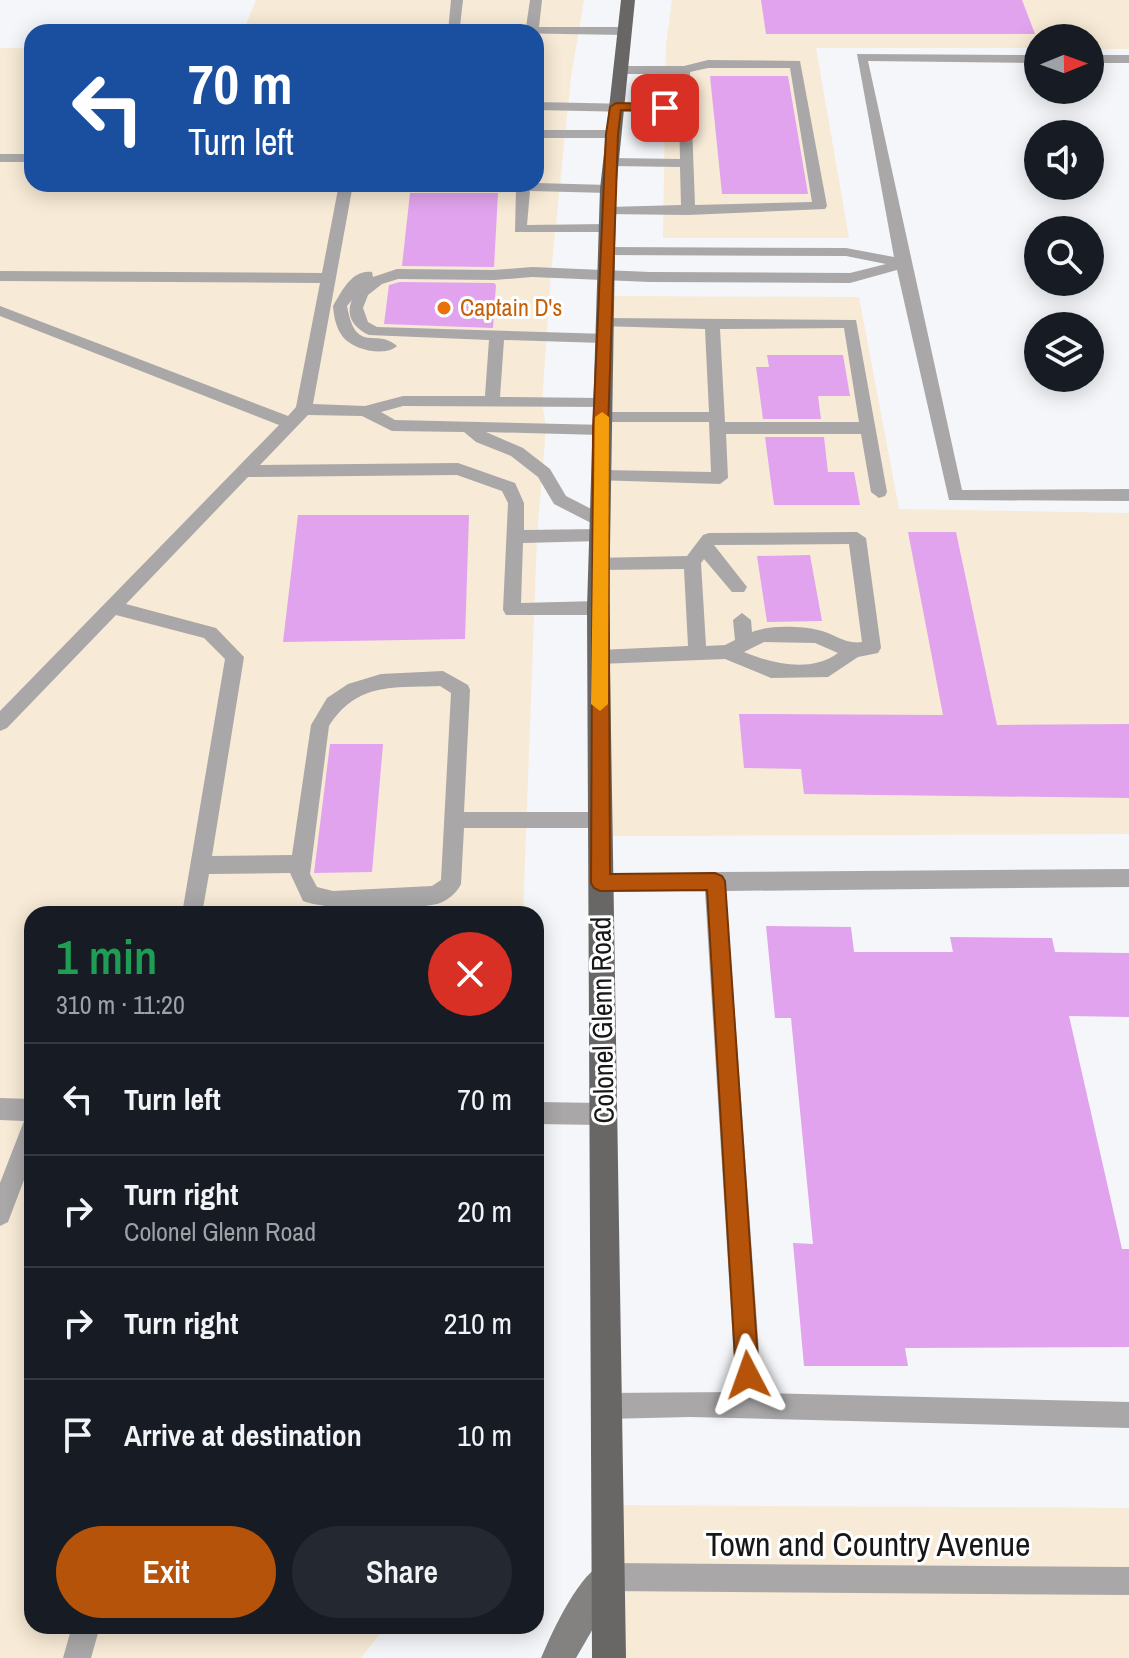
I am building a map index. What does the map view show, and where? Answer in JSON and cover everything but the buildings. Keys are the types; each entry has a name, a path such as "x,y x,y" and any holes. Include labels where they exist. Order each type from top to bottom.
{"main road":[{"name":"Colonel Glenn Road","path":"609,1658 598,608 603,331 610,162 628,0"},
{"path":"558,1658 574,1625 607,1577"}],"lane":[{"path":"454,24 457,0"},
{"path":"533,24 536,0"},
{"path":"544,30 625,31"},
{"path":"1024,59 861,57 955,496 1129,495"},
{"path":"1104,59 1129,59"},
{"path":"620,70 684,70 708,64 796,64 820,206 704,207 607,231 532,272 497,264 401,263 358,280 340,306 342,324 350,337 378,346 712,324 851,323 879,492"},
{"path":"684,70 688,211"},
{"path":"544,106 685,109"},
{"path":"544,134 612,134"},
{"path":"0,158 24,158"},
{"path":"610,162 686,163"},
{"path":"0,723 304,409 345,192"},
{"path":"521,192 520,229 607,231 846,252 903,264"},
{"path":"532,192 607,231 850,278 903,264"},
{"path":"0,276 329,278"},
{"path":"0,311 291,423"},
{"path":"601,476 720,478 712,324"},
{"path":"492,402 496,340"},
{"path":"304,409 365,411 403,401 492,402 602,416 868,428"},
{"path":"365,411 392,425 469,427 602,416"},
{"path":"469,427 482,438 517,452 544,473 560,500 601,528"},
{"path":"243,471 458,469 509,487 516,503 512,610 598,608"},
{"path":"515,537 601,528"},
{"path":"697,653 698,554 709,539 857,538 872,648 853,651 828,670 771,671 735,648"},
{"path":"600,563 698,554 738,587"},
{"path":"112,607 210,633 235,657 193,906"},
{"path":"735,648 742,620"},
{"path":"599,657 697,653 735,648 762,635 816,636 853,651"},
{"path":"443,678 461,690 454,820 451,884 436,895 333,900 310,895 300,874 301,864 320,725 334,703 355,689 381,681 443,678"},
{"path":"454,820 601,820"},
{"path":"200,865 301,864"},
{"path":"600,883 1129,878"},
{"path":"715,881 750,1406"},
{"path":"0,1109 24,1110"},
{"path":"544,1113 603,1114"},
{"path":"0,1214 24,1150"},
{"path":"604,1406 750,1406 1129,1415"},
{"name":"Town and Country Avenue","path":"607,1577 1129,1581"},
{"path":"77,1658 84,1634"}],"shaded area":[{"path":"256,0 584,0 571,77 551,273 542,403 546,428 537,536 523,906 24,906 24,1634 380,1634 361,1658 0,1658 0,48 24,48 24,192 544,192 544,24 246,24"},
{"path":"672,0 1129,0 1129,49 1104,49 1104,24 1024,24 1024,48 816,48 849,238 663,238 666,45"},
{"path":"604,296 859,297 899,509 1129,513 1129,834 601,836"},
{"path":"605,1505 1129,1508 1129,1658 608,1658"}],"slow traffic":[{"path":"600,704 598,608 602,417"}],"place":[{"name":"Captain D's","path":"444,308"}],"route":[{"path":"665,108 616,107 612,134 605,275 598,608 600,883 715,881 748,1375"}]}
